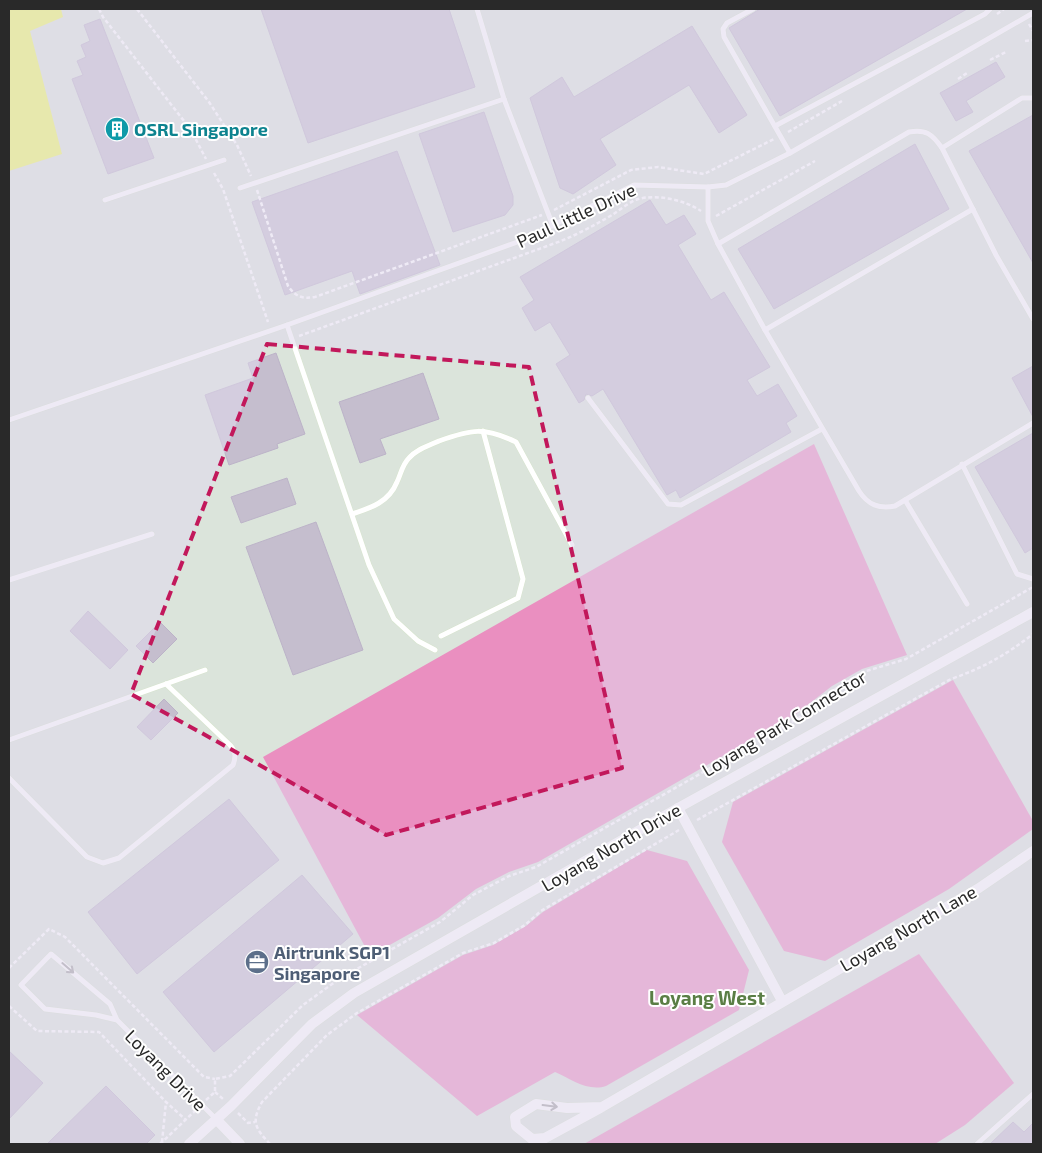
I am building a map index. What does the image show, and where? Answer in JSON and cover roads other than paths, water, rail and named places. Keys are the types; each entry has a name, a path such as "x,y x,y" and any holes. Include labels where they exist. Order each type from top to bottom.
{"street":[{"name":"Loyang North Drive","path":"216,1119 312,1024 354,993 678,808 1033,612"},
{"path":"678,808 782,1001"},
{"name":"Loyang North Lane","path":"602,1107 567,1108 536,1104 515,1117 516,1126 532,1139 546,1138 602,1107 978,888 1033,851"},
{"name":"Loyang Drive","path":"189,1144 216,1119 240,1144"}],"lane":[{"path":"477,9 504,98 554,226"},
{"path":"753,9 727,24 723,29 724,37 790,153"},
{"path":"775,126 985,14 990,9"},
{"name":"Paul Little Drive","path":"9,420 287,325 515,244 634,185 708,187 726,184 790,153 1033,13"},
{"path":"240,188 504,98"},
{"path":"942,148 1022,98 1033,98"},
{"path":"718,244 909,132 921,130 932,134 942,148 1033,319"},
{"path":"105,200 224,160"},
{"path":"708,187 708,218 718,244 822,429 864,498 870,504 887,508 895,506 1033,423"},
{"path":"765,330 973,209"},
{"path":"287,325 369,565 394,619 418,641 435,650"},
{"path":"588,398 668,504 681,505 822,429"},
{"path":"352,514 374,508 387,497 397,484 402,467 417,451 465,431 483,431 500,435 516,442 572,545"},
{"path":"441,636 518,598 523,579 483,431"},
{"path":"962,464 1017,574 1033,580"},
{"path":"906,500 967,604"},
{"path":"9,580 152,534"},
{"path":"9,740 205,670"},
{"path":"9,778 87,858 103,863 119,858 233,765 235,761 235,752 230,745 166,684"},
{"name":"Loyang Drive","path":"117,1020 96,1015 45,1009 21,985 51,954 110,1004 117,1020 216,1119"},
{"path":"977,1144 1033,1094"}],"place":[{"name":"OSRL Singapore","path":"117,129"},
{"name":"Airtrunk SGP1 Singapore","path":"257,962"}],"district":[{"name":"Loyang West","path":"707,997"}]}
